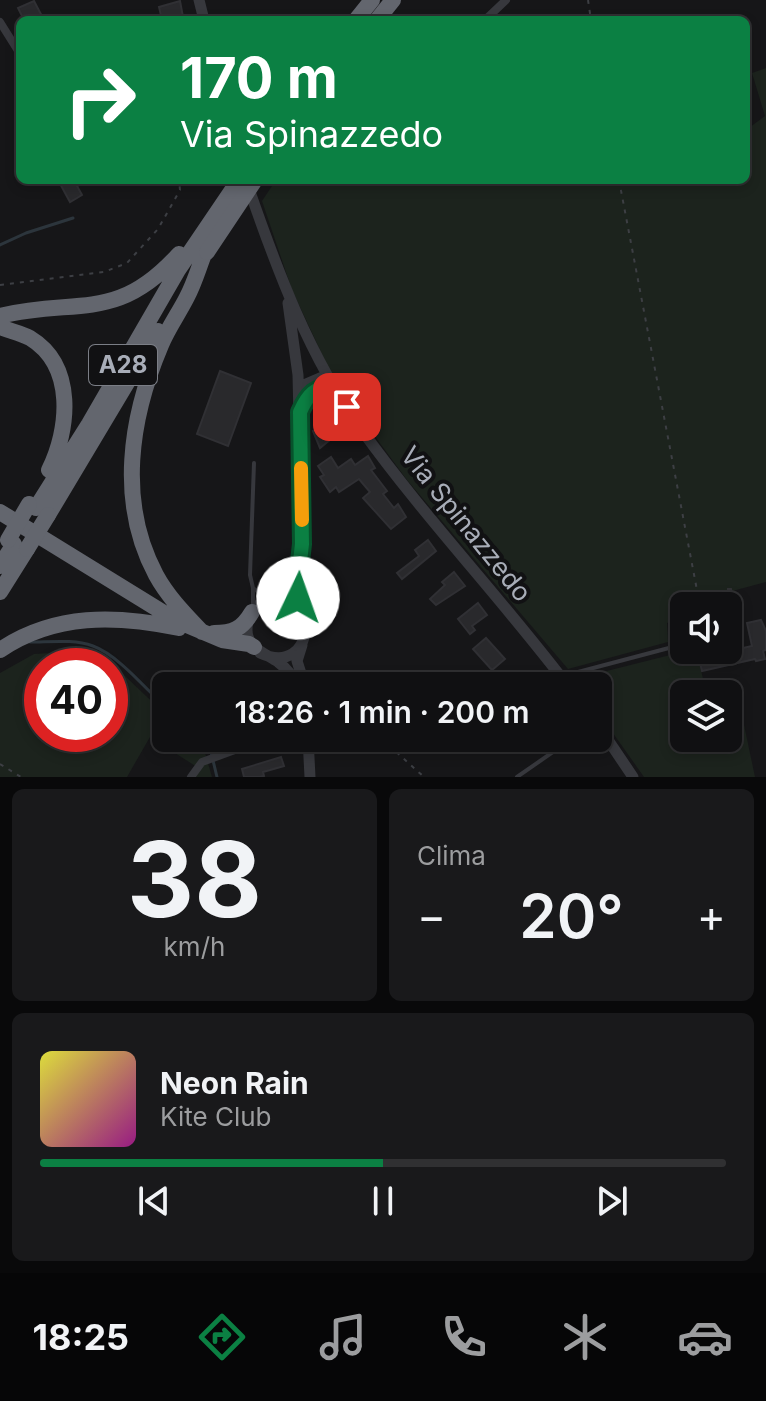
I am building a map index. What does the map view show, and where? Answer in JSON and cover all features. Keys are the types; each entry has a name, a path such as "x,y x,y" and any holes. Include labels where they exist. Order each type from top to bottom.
{"highway":[{"path":"359,16 372,0"},
{"path":"380,16 393,0"},
{"path":"0,316 92,306 142,288 180,254 208,219 227,184"},
{"name":"A28","path":"38,509 208,219 236,184"},
{"name":"A28","path":"0,566 252,184"},
{"path":"202,632 173,602 156,575 142,543 131,484 134,430 143,392 162,341 189,294 205,255"},
{"path":"0,327 30,338 43,349 55,364 62,383 65,412 58,451 38,509"},
{"path":"0,512 177,621 257,650"},
{"path":"0,557 16,544"},
{"name":"A28","path":"0,592 16,544"},
{"path":"0,650 32,633 65,621 129,619 202,632 231,633 244,626 252,612"}],"street":[{"path":"489,16 506,0"},
{"path":"0,22 16,48"},
{"path":"247,184 288,295 298,381 302,544 298,579 307,628 297,661 301,672"},
{"name":"Via Spinazzedo","path":"288,295 330,380 361,428 557,672"},
{"path":"298,381 311,343"},
{"path":"298,381 330,380"},
{"path":"300,412 306,398 330,380"},
{"path":"298,579 281,595 257,606 247,630 257,650 269,657 287,656 302,645"},
{"path":"271,599 288,601 302,612"},
{"path":"257,650 281,664 288,672"},
{"path":"612,746 633,777"},
{"path":"191,777 202,762 230,752"},
{"path":"309,752 310,777"}],"lane":[{"path":"252,612 250,575 254,463"},
{"path":"253,588 261,596 271,599"},
{"path":"596,672 670,648"},
{"path":"517,777 553,752"}],"path":[{"path":"0,285 104,272 127,263 165,219 180,190 179,184"},
{"path":"620,184 697,592"},
{"path":"396,752 424,777"},
{"path":"0,764 21,777"}],"shaded area":[{"path":"766,68 766,582 729,592 670,592 668,642 568,669 407,480 335,382 292,290 262,201 273,184 750,184 750,127 765,116 752,73"},
{"path":"670,655 670,664 699,664 703,680 670,680 670,752 742,752 742,715 755,777 644,777 612,732 612,672 603,672"},
{"path":"24,660 24,752 128,752 128,679 152,702 152,738 127,777 0,777 0,673"},
{"path":"173,752 204,752 212,777 195,777 200,769"}],"building":[{"path":"34,1 42,16 22,16 18,8"},
{"path":"180,1 183,16 161,16 159,7"},
{"path":"60,184 81,184 77,186 82,195 70,202"},
{"path":"220,371 251,383 228,446 197,434"},
{"path":"344,419 347,428 320,448 313,431"},
{"path":"368,456 375,468 371,470 387,491 383,494 394,508 398,504 406,517 391,529 363,498 370,492 359,479 339,492 336,487 330,492 320,477 324,475 318,466 331,457 338,468 351,459 355,465"},
{"path":"428,540 436,551 402,579 397,573 419,556 415,550"},
{"path":"454,572 465,586 436,605 430,599"},
{"path":"478,603 487,615 472,626 475,630 470,634 458,619"},
{"path":"761,620 766,631 765,659 742,662 742,648 752,646 747,623"},
{"path":"486,638 505,659 492,670 473,649"},
{"path":"700,664 733,664 702,671"},
{"path":"281,757 284,766 263,772 264,776 244,777 242,769"}],"waterway":[{"path":"0,245 73,218"},
{"path":"30,642 78,642 93,646 122,665 152,694"},
{"path":"211,752 217,777"}],"slow traffic":[{"path":"301,468 302,520"}],"route":[{"path":"298,598 302,544 300,412 306,398 318,387 334,386 347,407"}]}
